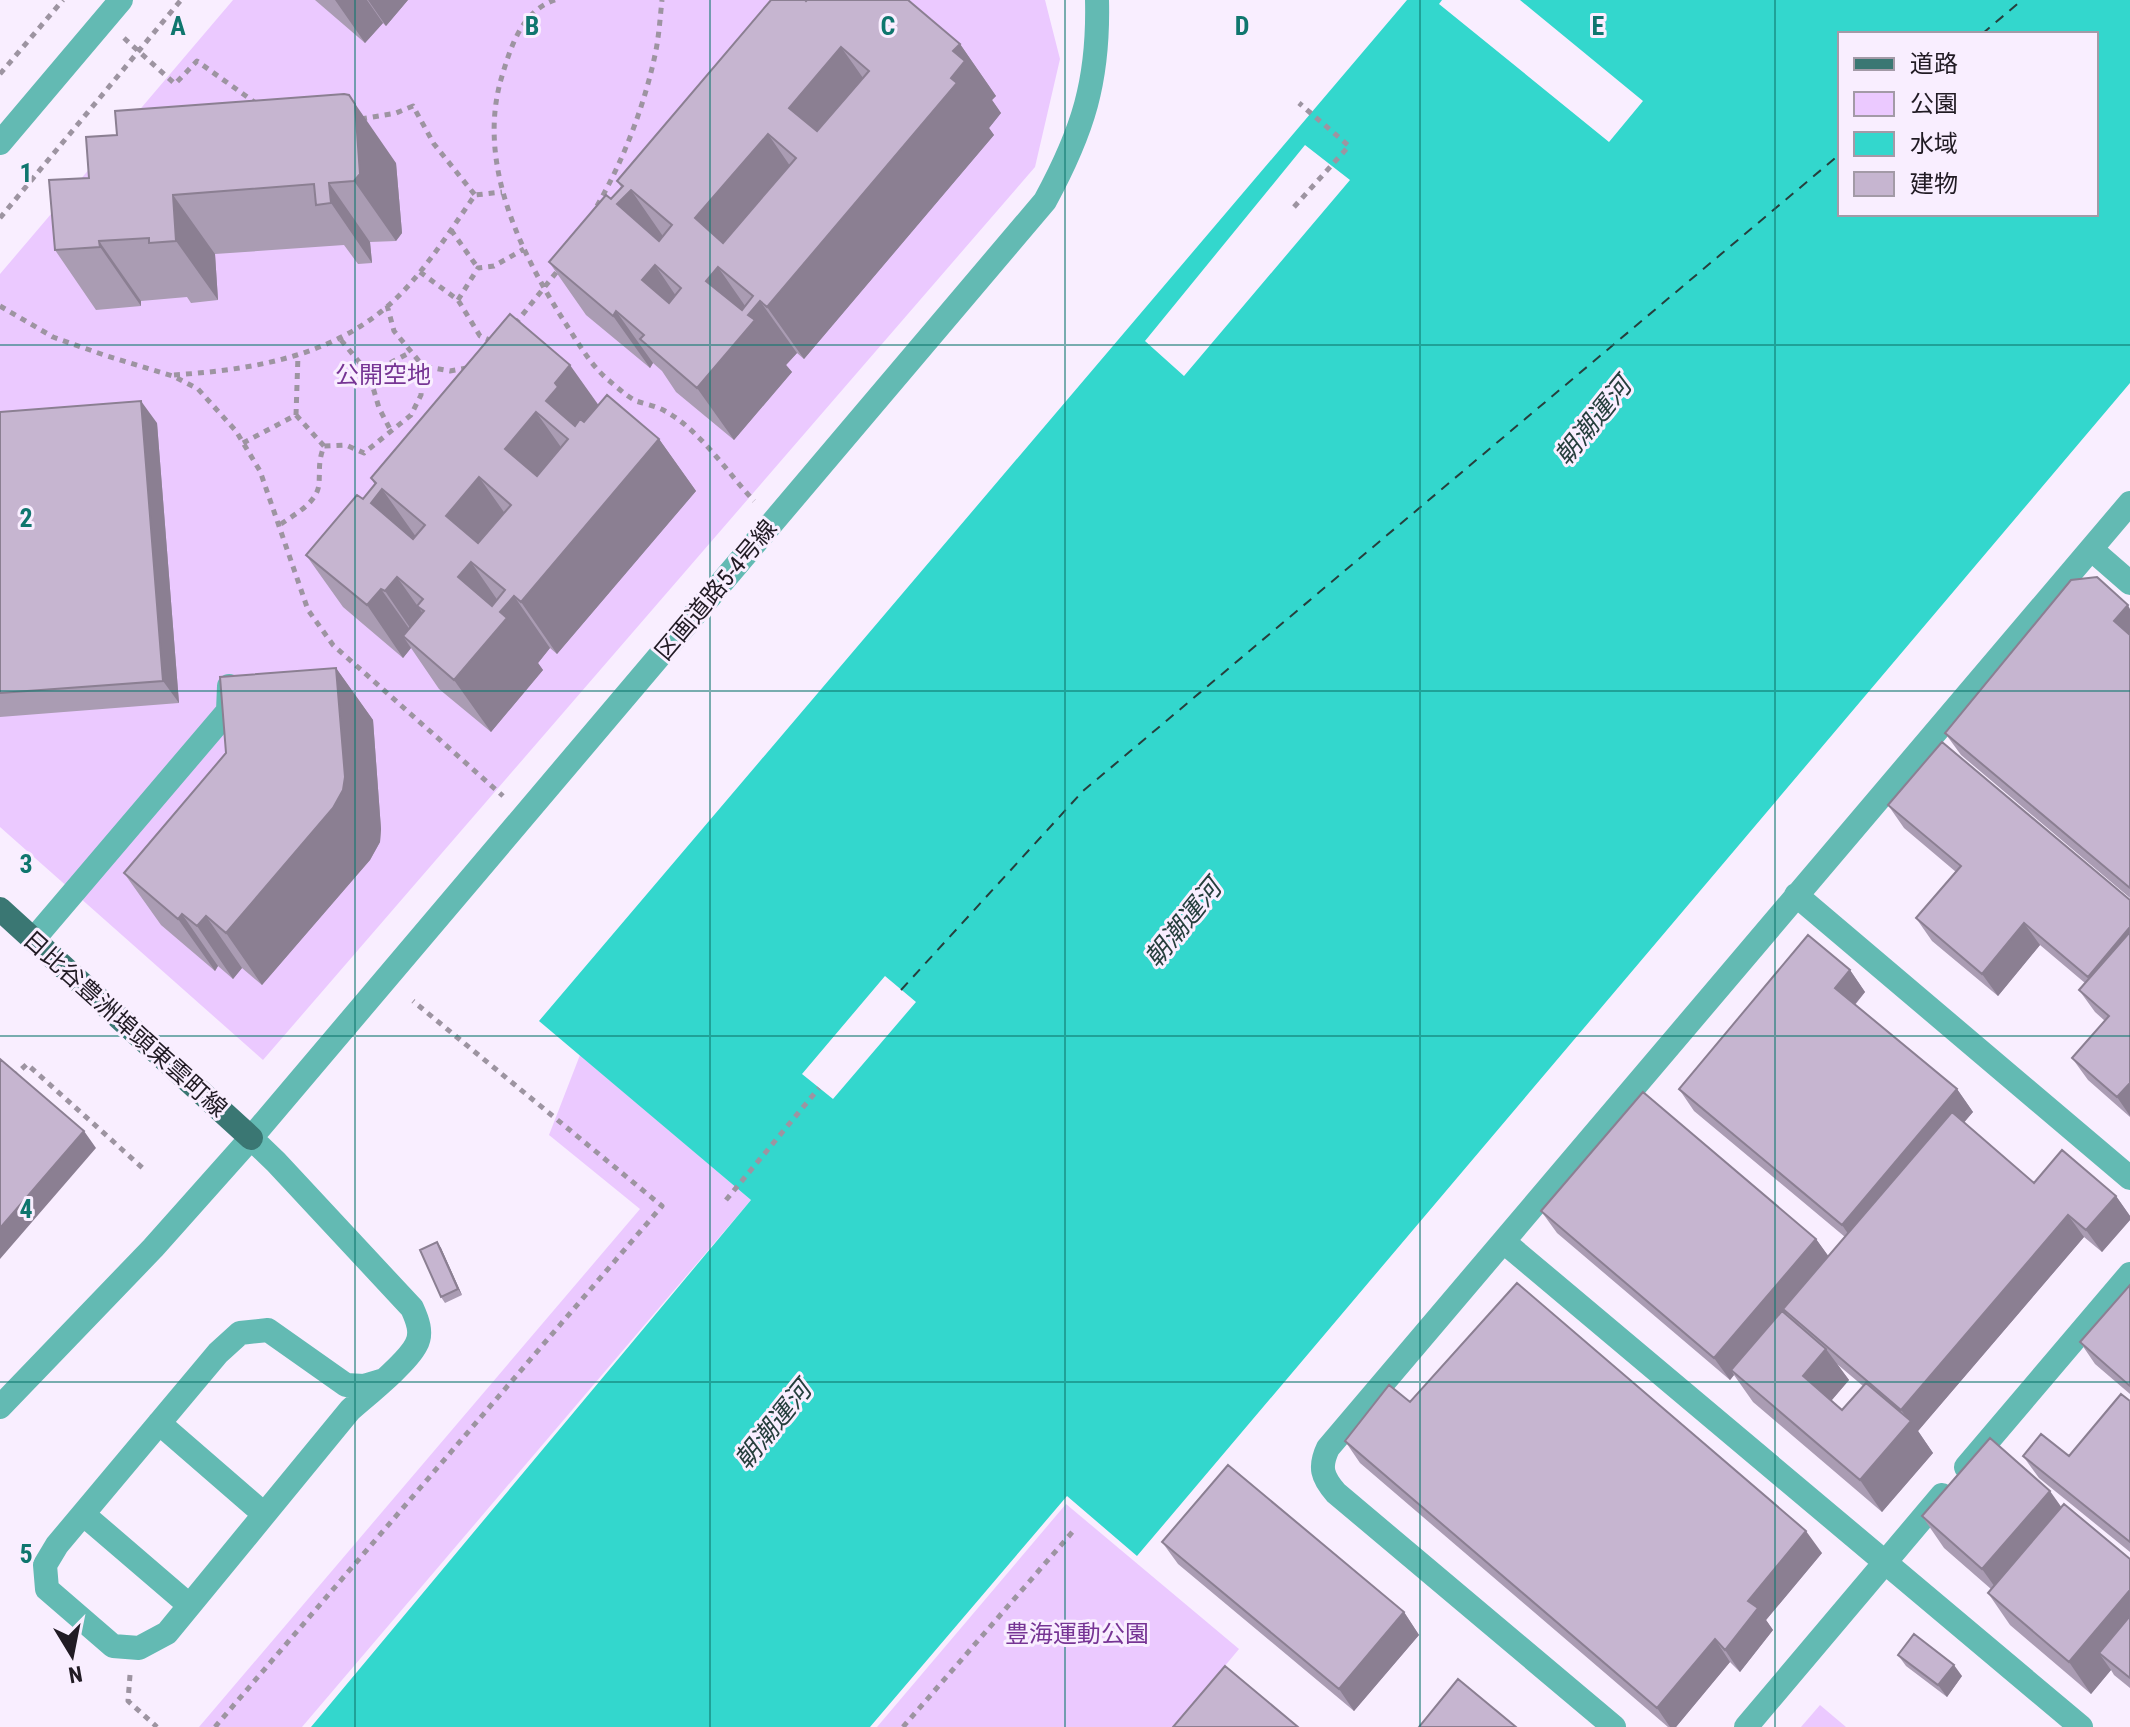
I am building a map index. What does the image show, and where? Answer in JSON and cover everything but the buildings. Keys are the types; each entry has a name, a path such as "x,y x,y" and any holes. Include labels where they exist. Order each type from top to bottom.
{"main road":[{"name":"日比谷豊洲埠頭東雲町線","path":"0,909 251,1138"}],"street":[{"path":"0,143 121,0"},
{"name":"区画道路5-4号線","path":"0,1407 153,1248 251,1138 1045,201 1067,160 1084,117 1095,68 1097,0"},
{"path":"1614,1727 1336,1493 1322,1473 1323,1459 1328,1448 2130,503"},
{"path":"2091,549 2130,583"},
{"path":"33,940 228,711 230,679"},
{"path":"1796,895 2130,1178"},
{"path":"251,1138 412,1308 419,1324 417,1344 384,1380 350,1410 167,1633 139,1648 113,1646 47,1589 45,1565 57,1545 218,1353 240,1333 268,1330 346,1385 364,1386 384,1380"},
{"path":"1504,1242 2081,1727"},
{"path":"1746,1727 2130,1274"},
{"path":"346,1385 350,1410"},
{"path":"159,1423 264,1514"},
{"path":"83,1514 189,1605"}],"path":[{"path":"0,74 63,0"},
{"path":"0,218 181,0"},
{"path":"555,0 528,17 512,42 500,80 494,117 496,160 502,192 524,249 544,289 583,352 605,377 632,399 665,411 695,435 773,523"},
{"path":"594,213 627,144 636,116 655,56 662,0"},
{"path":"104,21 175,84 197,61 266,110"},
{"path":"1294,207 1349,146 1299,103"},
{"path":"352,119 376,118 413,106 434,144 475,195"},
{"path":"173,376 222,372 298,355 341,340 371,320 420,272 475,195 502,192"},
{"path":"451,229 478,268"},
{"path":"478,268 494,266 524,249"},
{"path":"507,333 568,258"},
{"path":"458,300 478,268"},
{"path":"420,272 458,300 480,336 498,344 488,352"},
{"path":"387,305 394,331 423,366 450,371 469,368 479,360"},
{"path":"0,306 53,337 173,376 198,389 243,443 260,471 281,524 308,610 333,645 525,815"},
{"path":"341,340 369,374 379,408 391,431"},
{"path":"369,374 411,352"},
{"path":"298,355 296,415 324,446"},
{"path":"324,446 346,445 364,453 411,415 421,395 423,366"},
{"path":"243,443 296,415"},
{"path":"281,524 309,503 319,487 318,463 324,446"},
{"path":"215,1727 662,1206 413,1001"},
{"path":"13,1077 27,1064 146,1171"},
{"path":"726,1200 819,1088"},
{"path":"903,1727 1075,1529"},
{"path":"130,1674 128,1701 157,1727"}],"green space":[{"name":"公開空地","path":"233,0 1045,0 1060,59 1035,167 263,1060 0,827 0,274"},
{"path":"580,1055 751,1200 302,1727 199,1727 640,1209 549,1135"},
{"name":"豊海運動公園","path":"1066,1504 1239,1649 1174,1727 877,1727"},
{"path":"1820,1705 1846,1727 1801,1727"}],"water":[{"name":"朝潮運河","path":"1407,0 2130,0 2130,383 1137,1556 1067,1496 870,1727 311,1727 751,1200 539,1021"}],"pier":[{"path":"1442,0 1520,0 1643,101 1609,142 1439,4"},
{"path":"1305,145 1350,180 1184,376 1145,341"},
{"path":"885,976 916,1002 833,1099 802,1074"}],"ferry route":[{"path":"1984,32 2022,0"},
{"path":"901,990 1083,791 1838,156"}]}
